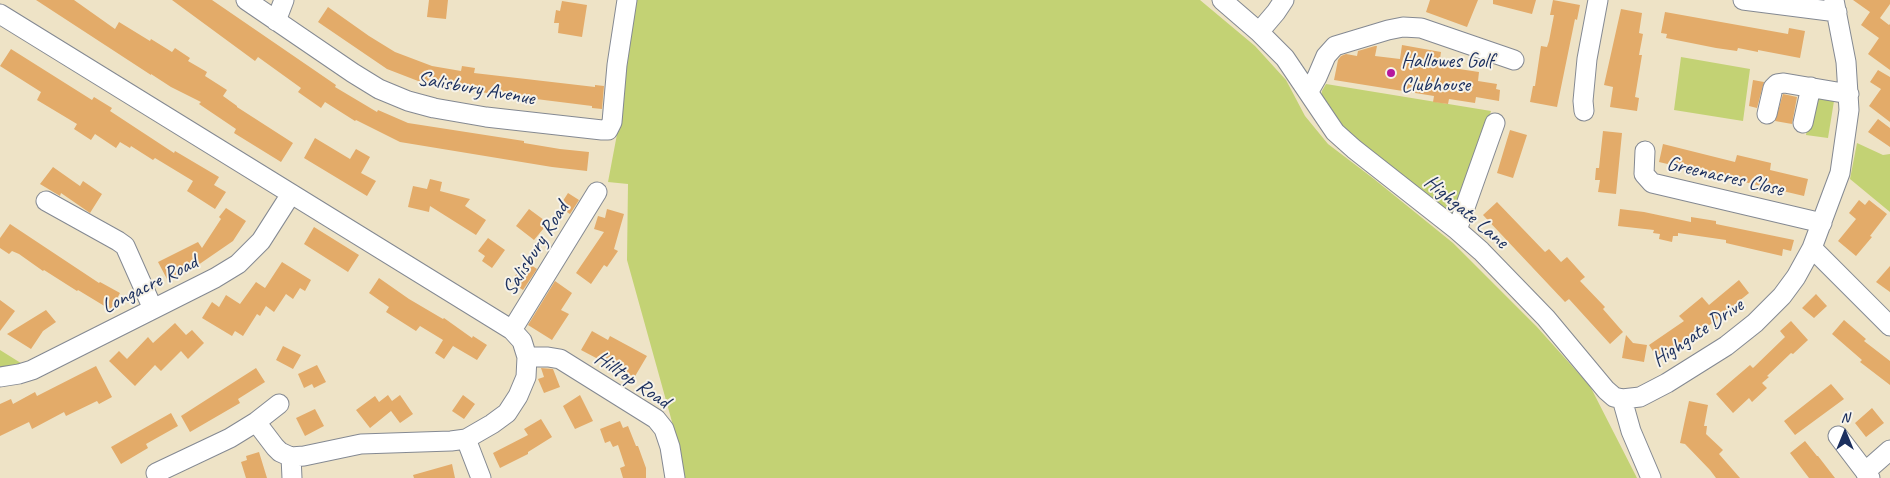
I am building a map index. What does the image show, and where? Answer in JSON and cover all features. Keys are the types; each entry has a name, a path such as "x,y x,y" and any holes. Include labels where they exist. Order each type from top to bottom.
{"street":[{"name":"Salisbury Avenue","path":"246,0 352,73 379,89 408,101 434,108 486,116 602,130 608,130 612,122 617,65 627,0"},
{"path":"276,21 284,0"},
{"name":"Highgate Lane","path":"1222,0 1259,32 1285,58 1335,132 1457,230 1491,261 1546,318 1606,390 1622,399"},
{"path":"1259,32 1284,0"},
{"path":"1584,111 1583,101 1587,58 1598,0"},
{"path":"1743,0 1835,6"},
{"name":"Highgate Drive","path":"1622,399 1640,396 1667,383 1726,346 1756,323 1782,296 1796,277 1812,248 1840,173 1846,140 1849,94 1846,62 1835,6"},
{"path":"0,14 512,330 522,341 527,357 526,377 518,396 507,412 492,424 466,438 450,441 361,444 291,457 280,452 256,422"},
{"path":"1309,91 1326,56 1336,46 1403,27 1421,28 1514,60"},
{"path":"1767,114 1773,88 1777,84 1784,83 1849,94"},
{"path":"1803,123 1810,87"},
{"path":"1457,230 1495,123"},
{"name":"Greenacres Close","path":"1645,151 1644,174 1652,183 1822,223"},
{"name":"Salisbury Road","path":"512,330 597,192"},
{"name":"Longacre Road","path":"0,377 32,370 215,278 238,264 261,241 291,194"},
{"path":"46,201 125,246 153,309"},
{"path":"1812,248 1890,326"},
{"name":"Hilltop Road","path":"527,357 548,356 560,359 656,419 664,429 670,448 675,478"},
{"path":"1622,399 1631,430 1651,478"},
{"path":"156,473 230,438 256,422 279,404"},
{"path":"1838,436 1867,475 1890,450"},
{"path":"466,438 481,478"},
{"path":"291,457 292,478"}],"green space":[{"path":"633,0 1200,0 1255,46 1286,80 1305,116 1328,144 1453,243 1537,327 1590,386 1637,478 683,478 679,447 627,260 628,184 608,182 618,129"},
{"path":"1681,57 1750,69 1743,121 1674,110"},
{"path":"1326,84 1491,111 1456,219 1344,134 1321,97"},
{"path":"1813,97 1834,101 1828,138 1806,135"},
{"path":"1857,143 1883,155 1890,154 1890,212 1850,179"},
{"path":"0,350 24,365 0,370"}],"building":[{"path":"36,0 74,0 115,29 119,22 172,52 175,48 190,58 188,61 207,72 205,76 227,90 223,96 293,143 281,162 234,133 236,129 199,104 201,102 151,75"},
{"path":"172,0 212,0 336,85 335,87 377,112 378,110 408,123 524,141 524,143 560,149 589,152 587,171 400,142 355,121 325,102 321,108 298,92 301,88 258,57 255,61"},
{"path":"429,0 448,0 446,19 427,17"},
{"path":"1430,0 1478,0 1467,27 1426,12"},
{"path":"1493,0 1536,0 1532,14 1493,4"},
{"path":"1553,0 1580,5 1577,20 1575,19 1557,107 1530,102 1533,86 1535,86 1541,46 1547,47 1549,41 1554,15 1550,15"},
{"path":"1853,0 1890,0 1890,4 1880,18 1890,24 1890,70 1868,54 1879,38 1861,25 1870,12"},
{"path":"562,1 587,5 582,37 558,33 559,23 554,23 556,10 560,11"},
{"path":"328,7 395,52 432,66 461,71 462,66 475,68 474,73 595,87 595,85 604,86 602,109 592,108 592,106 471,91 471,93 431,86 387,69 318,22"},
{"path":"1621,9 1642,13 1639,33 1643,34 1639,55 1642,55 1635,97 1639,98 1637,111 1610,107 1613,87 1604,85"},
{"path":"1665,12 1788,34 1789,28 1805,31 1800,58 1758,50 1758,52 1738,48 1737,51 1716,48 1666,38 1667,34 1661,33"},
{"name":"Hallowes Golf Clubhouse","path":"1402,45 1441,52 1439,66 1479,72 1478,81 1497,84 1496,89 1500,90 1499,101 1476,97 1475,103 1449,99 1448,104 1433,102 1434,96 1334,80 1338,60 1341,56 1346,54 1357,56 1358,51 1377,46 1375,56 1400,59"},
{"path":"11,49 92,100 94,97 112,108 110,111 174,153 175,151 219,177 214,185 226,192 215,209 187,191 193,181 131,146 130,148 120,142 116,148 95,134 91,140 74,129 77,124 37,100 41,92 0,66"},
{"path":"1878,70 1890,77 1890,122 1869,106 1881,89 1870,82"},
{"path":"1753,80 1764,82 1757,108 1749,106"},
{"path":"1783,94 1797,97 1792,124 1775,121"},
{"path":"1878,119 1890,128 1890,147 1868,132"},
{"path":"1510,130 1527,135 1513,178 1497,173"},
{"path":"1603,131 1622,133 1616,194 1598,192 1600,180 1595,180 1596,168 1599,168"},
{"path":"315,138 350,159 356,149 370,157 361,173 376,181 367,196 304,158"},
{"path":"1663,144 1735,162 1737,155 1771,163 1770,170 1808,179 1804,196 1659,162"},
{"path":"53,167 80,186 83,181 102,194 90,213 61,193 60,196 40,184"},
{"path":"430,179 442,182 440,191 470,199 465,206 486,220 476,235 430,206 429,212 408,207 413,186 427,189"},
{"path":"568,193 579,200 570,214 559,207"},
{"path":"1859,200 1865,205 1869,200 1887,214 1870,236 1872,237 1856,256 1838,241 1856,219 1849,213"},
{"path":"1497,202 1545,252 1549,249 1561,262 1567,257 1585,277 1580,281 1605,307 1603,309 1623,332 1610,344 1569,299 1565,302 1483,215"},
{"path":"226,208 246,221 233,241 185,274 188,269 167,279 158,262 198,242 202,248"},
{"path":"529,209 548,223 534,240 516,226"},
{"path":"607,209 624,214 614,249 618,251 607,267 604,265 591,284 576,273 604,232 594,229 598,216 605,218"},
{"path":"1620,209 1691,222 1691,217 1716,221 1716,224 1794,240 1791,251 1783,249 1782,256 1726,243 1726,240 1678,233 1678,236 1673,236 1672,242 1659,239 1660,234 1653,233 1654,230 1618,226"},
{"path":"10,224 99,283 120,293 111,310 43,271 19,254 12,251 9,254 0,248 0,238"},
{"path":"314,227 359,255 348,272 304,244"},
{"path":"488,238 505,250 492,268 482,261 485,256 478,251"},
{"path":"525,261 537,269 523,290 511,282"},
{"path":"282,262 311,280 305,291 300,288 293,299 286,294 274,312 266,306 260,316 257,314 243,336 235,331 232,336 202,318 212,302 219,307 226,295 240,304 256,282 265,288"},
{"path":"1890,266 1890,292 1876,282"},
{"path":"379,278 409,299 444,318 472,338 473,336 487,345 477,360 453,346 444,359 435,353 443,340 420,326 416,331 386,312 389,307 369,293"},
{"path":"1739,280 1749,293 1696,336 1694,334 1658,359 1649,345 1684,321 1679,316 1702,297 1709,305"},
{"path":"555,281 572,293 561,310 569,314 552,340 528,325"},
{"path":"1816,294 1827,306 1814,318 1802,308"},
{"path":"0,300 15,311 0,331"},
{"path":"46,310 56,322 43,331 31,349 7,334"},
{"path":"1844,320 1866,339 1864,341 1890,361 1890,385 1860,362 1862,360 1832,334"},
{"path":"1791,321 1808,340 1767,376 1769,377 1762,383 1767,388 1752,402 1749,398 1733,413 1716,394 1750,365 1753,368 1785,337 1780,331"},
{"path":"175,323 186,335 192,330 204,343 188,359 181,351 161,371 155,365 135,386 109,361 119,351 127,359 148,337 153,343"},
{"path":"592,331 608,340 610,336 647,356 634,378 581,350"},
{"path":"1626,335 1633,343 1647,345 1644,362 1622,358"},
{"path":"283,346 301,355 293,369 276,360"},
{"path":"317,365 326,382 314,388 312,384 304,388 298,374"},
{"path":"96,366 112,397 99,404 97,401 66,416 64,412 32,429 29,422 0,436 0,404 11,399 13,404 35,392 37,396"},
{"path":"256,368 265,382 238,399 240,403 190,432 181,416"},
{"path":"541,368 553,369 560,387 544,393 538,379 544,377"},
{"path":"1831,384 1844,399 1795,435 1784,421"},
{"path":"388,395 392,401 400,395 413,414 400,423 391,411 370,428 356,410 375,396 379,402"},
{"path":"463,395 475,404 464,419 452,411"},
{"path":"580,395 593,421 575,429 563,406"},
{"path":"1689,401 1708,405 1704,426 1707,426 1706,434 1723,450 1719,454 1740,478 1716,478 1685,444 1680,443"},
{"path":"1872,408 1884,423 1866,437 1855,423"},
{"path":"315,409 324,426 305,436 296,418"},
{"path":"171,413 178,426 146,444 148,448 121,464 111,447"},
{"path":"541,419 552,437 528,452 528,454 500,468 493,453 528,435 524,429"},
{"path":"620,421 623,428 628,426 636,446 638,446 646,468 646,478 623,478 620,468 625,466 618,445 613,447 610,441 605,443 600,429"},
{"path":"1805,441 1835,478 1809,478 1790,453"},
{"path":"259,452 267,478 246,478 241,462 247,460 246,456"},
{"path":"452,464 455,478 414,478 413,475"}],"place":[{"name":"Hallowes Golf Clubhouse","path":"1391,73"}]}
